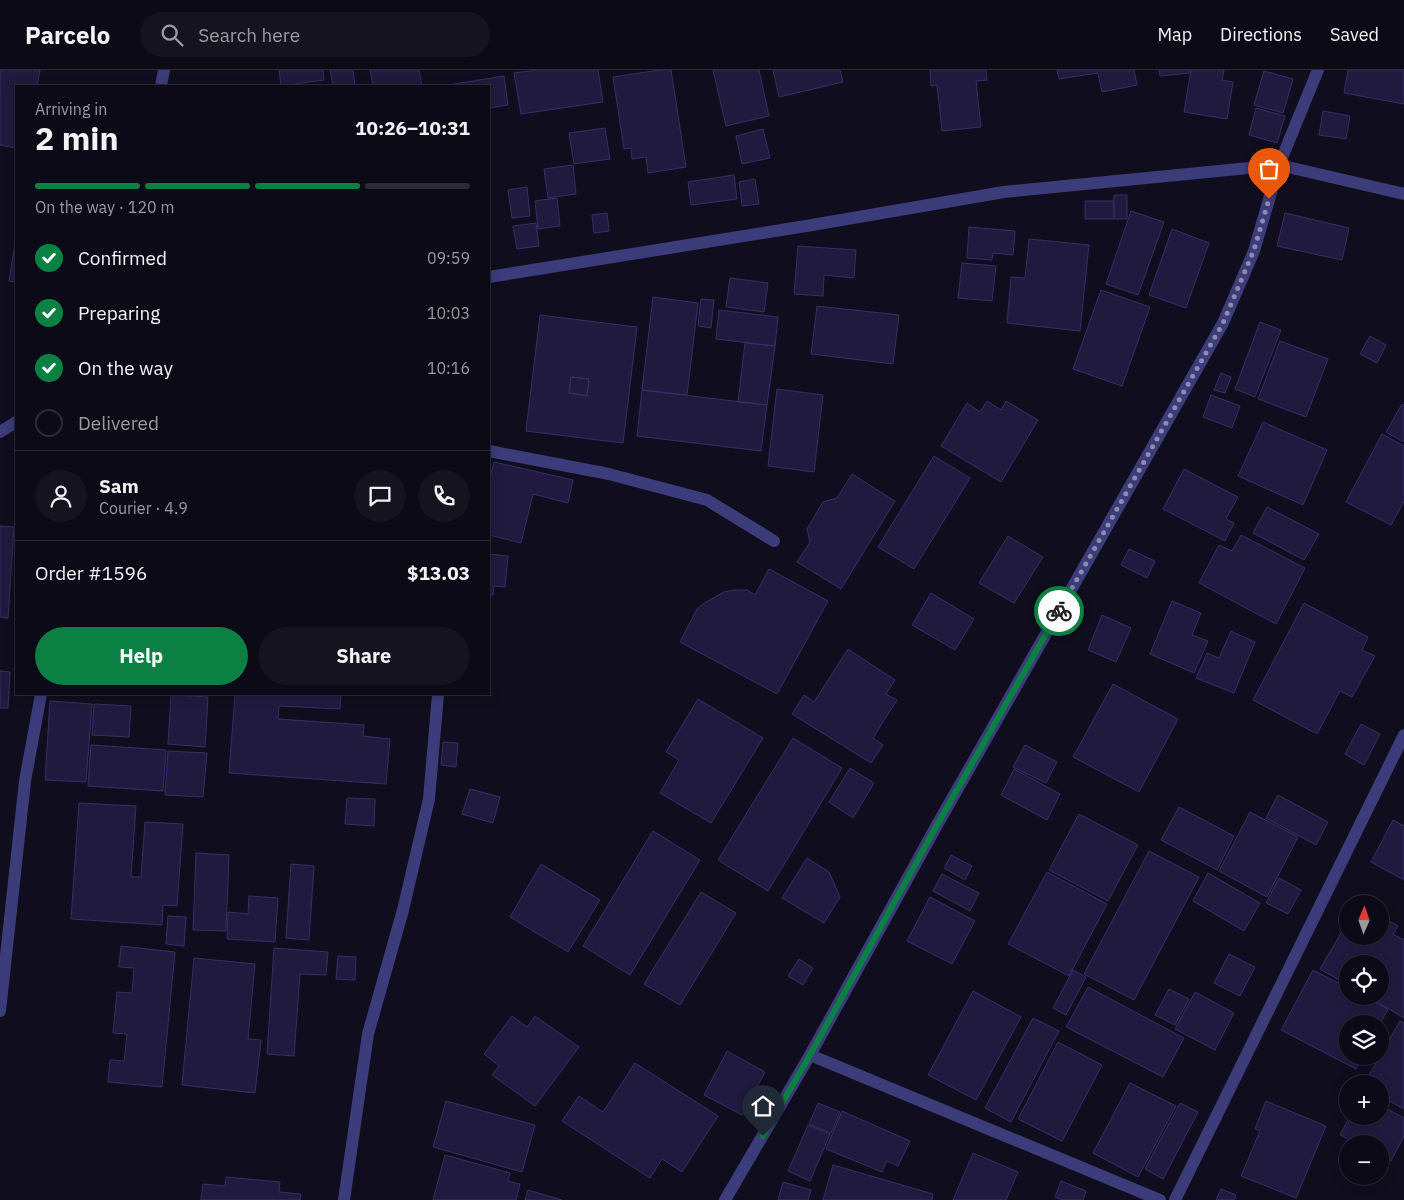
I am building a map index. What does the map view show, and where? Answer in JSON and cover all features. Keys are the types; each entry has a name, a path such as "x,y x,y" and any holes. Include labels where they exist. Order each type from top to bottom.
{"street":[{"path":"161,85 164,70"},
{"path":"725,1200 810,1055 937,825 1223,323 1254,250 1279,164 1318,70"},
{"path":"490,277 1004,192 1279,164 1404,194"},
{"path":"0,432 15,423"},
{"path":"490,451 610,474 707,500 774,541"},
{"path":"0,1011 25,781 41,695"},
{"path":"344,1200 368,1034 403,910 429,799 438,695"},
{"path":"1175,1200 1404,736"},
{"path":"810,1055 1160,1200"}],"building":[{"path":"0,70 40,70 37,85 15,85 15,148 0,145"},
{"path":"279,70 323,70 324,80 281,85"},
{"path":"330,70 353,70 355,85 333,85"},
{"path":"370,70 419,70 422,85 373,85"},
{"path":"536,70 598,70 603,102 521,114 514,73"},
{"path":"671,70 686,167 648,173 646,157 632,159 631,148 624,149 613,77"},
{"path":"713,70 759,70 769,116 726,126"},
{"path":"773,70 840,70 843,82 779,97"},
{"path":"930,70 986,70 987,80 976,81 981,127 942,131 937,85 931,86"},
{"path":"1057,70 1134,70 1137,85 1102,92 1098,73 1059,79"},
{"path":"1159,70 1189,70 1189,73 1160,76"},
{"path":"1191,70 1224,70 1222,80 1233,82 1227,119 1184,112"},
{"path":"1348,70 1404,70 1404,104 1344,93"},
{"path":"1264,71 1293,79 1283,113 1254,105"},
{"path":"504,76 508,105 490,108 490,85 448,85"},
{"path":"1256,108 1285,116 1277,143 1249,135"},
{"path":"1323,111 1350,116 1346,139 1319,135"},
{"path":"605,128 610,159 574,164 569,133"},
{"path":"763,129 770,158 742,164 736,136"},
{"path":"573,165 576,194 548,198 544,169"},
{"path":"734,175 737,199 691,205 688,182"},
{"path":"755,179 759,204 742,206 739,182"},
{"path":"527,187 530,216 512,218 508,190"},
{"path":"1114,195 1127,195 1127,219 1114,219"},
{"path":"557,198 560,226 538,229 535,201"},
{"path":"1085,201 1114,201 1114,219 1085,219"},
{"path":"1131,211 1164,222 1138,295 1106,284"},
{"path":"607,213 609,231 594,233 592,215"},
{"path":"1285,213 1349,228 1342,260 1277,246"},
{"path":"536,223 539,246 517,249 513,226"},
{"path":"969,227 1015,231 1013,255 993,253 992,260 967,258"},
{"path":"1172,229 1209,243 1186,308 1149,295"},
{"path":"1029,239 1089,245 1080,331 1007,323 1011,277 1025,278"},
{"path":"15,243 15,282 9,281"},
{"path":"798,246 856,250 854,278 824,275 823,296 794,294"},
{"path":"962,263 996,266 992,301 958,298"},
{"path":"730,278 768,283 764,312 726,307"},
{"path":"1101,290 1150,307 1122,386 1073,369"},
{"path":"653,297 698,303 687,395 642,390"},
{"path":"701,299 714,300 711,328 698,326"},
{"path":"817,306 899,315 893,364 811,354"},
{"path":"719,310 778,317 775,346 716,339"},
{"path":"540,315 637,327 623,443 526,431","holes":["571,377 589,379 587,396 569,393"]},
{"path":"1260,322 1281,330 1255,397 1235,389"},
{"path":"1370,336 1386,345 1377,363 1360,354"},
{"path":"1280,341 1328,359 1306,417 1258,399"},
{"path":"745,343 775,346 767,405 738,402"},
{"path":"1221,373 1231,377 1225,393 1214,390"},
{"path":"571,377 589,379 587,396 569,393"},
{"path":"777,389 823,395 814,472 768,466"},
{"path":"642,390 767,405 761,451 637,436"},
{"path":"1211,395 1240,406 1232,428 1203,417"},
{"path":"987,401 1001,410 1006,401 1038,420 1001,482 941,446 967,403 980,412"},
{"path":"1402,404 1404,406 1404,442 1386,432"},
{"path":"1263,422 1327,450 1303,505 1238,476"},
{"path":"1382,434 1404,446 1404,501 1391,525 1346,502"},
{"path":"934,456 970,478 914,569 878,547"},
{"path":"494,462 573,480 568,503 533,494 521,543 490,535 490,478"},
{"path":"1184,469 1238,497 1226,519 1234,523 1225,541 1163,509"},
{"path":"852,474 895,501 841,589 797,562 810,542 807,529 823,502 837,498"},
{"path":"1267,507 1319,534 1304,560 1253,533"},
{"path":"0,526 14,527 8,618 0,617"},
{"path":"1241,535 1305,568 1276,624 1199,583 1219,545 1232,551"},
{"path":"1008,536 1043,557 1014,603 979,583"},
{"path":"1129,549 1155,561 1147,578 1121,565"},
{"path":"490,554 508,556 505,587 494,586 493,595 490,595"},
{"path":"769,569 828,601 777,694 680,642 697,609 724,592 747,590 755,595"},
{"path":"931,593 974,619 955,650 912,625"},
{"path":"1172,601 1201,613 1192,635 1208,641 1194,673 1150,654"},
{"path":"1304,603 1368,637 1362,650 1375,656 1352,697 1340,691 1317,734 1253,700"},
{"path":"1102,615 1131,628 1116,662 1088,650"},
{"path":"1231,631 1255,642 1234,693 1196,678 1207,653 1219,658"},
{"path":"848,649 895,680 886,694 897,700 873,738 883,745 871,763 792,714 804,695 814,702"},
{"path":"0,671 10,672 8,708 0,708"},
{"path":"1113,684 1178,719 1139,792 1073,757"},
{"path":"171,695 208,697 205,747 168,744"},
{"path":"235,695 341,695 340,709 279,706 278,719 364,725 363,736 390,739 386,784 229,773"},
{"path":"698,699 763,738 711,823 660,793 679,760 666,752"},
{"path":"50,701 92,704 86,782 45,780"},
{"path":"94,704 131,706 129,737 92,735"},
{"path":"1361,724 1380,734 1364,765 1345,754"},
{"path":"793,738 842,768 768,891 718,860"},
{"path":"443,742 458,743 456,767 441,765"},
{"path":"91,745 166,750 163,791 88,786"},
{"path":"1025,745 1057,762 1046,783 1013,767"},
{"path":"168,751 207,753 203,797 165,795"},
{"path":"850,768 874,783 853,818 829,802"},
{"path":"1014,769 1060,794 1047,820 1001,795"},
{"path":"470,789 500,797 493,823 462,814"},
{"path":"1278,795 1328,822 1316,845 1266,818"},
{"path":"347,798 375,799 374,826 345,824"},
{"path":"79,803 136,806 131,877 141,877 145,822 183,824 177,906 163,905 162,925 71,919"},
{"path":"1179,807 1234,836 1217,870 1161,840"},
{"path":"1250,812 1298,837 1267,897 1219,871"},
{"path":"1079,814 1138,845 1108,901 1049,870"},
{"path":"1393,820 1404,826 1404,880 1371,862"},
{"path":"653,831 700,860 630,975 583,946"},
{"path":"1149,851 1199,877 1134,1000 1084,974"},
{"path":"196,853 229,855 226,931 193,930"},
{"path":"951,855 972,866 965,880 944,868"},
{"path":"807,858 829,872 840,897 824,923 782,898"},
{"path":"291,864 314,866 309,940 286,938"},
{"path":"541,864 600,900 568,952 510,917"},
{"path":"1047,872 1107,904 1069,976 1008,944"},
{"path":"1208,873 1260,903 1244,931 1193,901"},
{"path":"942,874 979,893 970,911 933,891"},
{"path":"1279,878 1301,890 1288,914 1266,903"},
{"path":"701,892 736,913 680,1005 644,984"},
{"path":"249,896 278,898 275,942 227,939 228,912 248,914"},
{"path":"930,897 975,921 952,964 907,941"},
{"path":"168,916 186,917 184,946 166,944"},
{"path":"1389,921 1398,926 1393,934 1404,940 1404,1018 1382,1005 1389,1005 1389,955 1339,955 1339,980 1320,969 1339,936 1339,945 1389,945"},
{"path":"121,946 175,952 162,1087 108,1082 110,1060 124,1061 127,1034 113,1033 117,992 132,993 134,968 119,967"},
{"path":"274,948 328,952 326,975 300,974 294,1056 267,1054"},
{"path":"1229,954 1255,967 1240,996 1214,983"},
{"path":"338,956 356,957 355,980 336,979"},
{"path":"194,958 255,964 248,1039 261,1040 255,1093 182,1085"},
{"path":"799,959 813,968 803,985 788,976"},
{"path":"1073,970 1086,977 1066,1015 1053,1008"},
{"path":"1313,970 1339,983 1339,1005 1380,1005 1388,1009 1385,1015 1339,1015 1339,1060 1281,1030"},
{"path":"1088,987 1184,1038 1163,1077 1066,1027"},
{"path":"1169,989 1189,999 1175,1025 1155,1015"},
{"path":"973,991 1021,1017 976,1100 928,1075"},
{"path":"1195,992 1234,1013 1215,1050 1175,1029"},
{"path":"512,1016 527,1027 535,1016 579,1047 535,1106 492,1075 499,1066 484,1054"},
{"path":"1033,1018 1059,1031 1011,1122 985,1108"},
{"path":"1400,1021 1404,1023 1404,1109 1389,1101 1389,1075 1369,1075 1375,1065 1389,1065 1389,1040"},
{"path":"1058,1042 1102,1065 1062,1141 1018,1119"},
{"path":"727,1051 765,1072 742,1115 704,1095"},
{"path":"635,1063 718,1116 682,1172 662,1159 650,1178 562,1121 579,1096 603,1112"},
{"path":"1348,1065 1358,1065 1356,1069"},
{"path":"1130,1083 1176,1106 1138,1177 1093,1153"},
{"path":"446,1101 535,1125 522,1172 433,1147"},
{"path":"1266,1101 1326,1126 1296,1198 1241,1176 1260,1131 1255,1129"},
{"path":"818,1103 840,1112 831,1133 809,1124"},
{"path":"1180,1103 1198,1112 1163,1179 1145,1169"},
{"path":"1389,1110 1404,1118 1404,1136 1391,1161 1389,1160 1389,1135 1340,1135 1345,1125 1389,1125"},
{"path":"842,1111 910,1141 898,1166 887,1161 882,1172 826,1149"},
{"path":"808,1125 830,1134 810,1181 788,1171"},
{"path":"973,1153 1018,1172 1006,1200 953,1200"},
{"path":"445,1155 510,1173 508,1181 520,1184 516,1200 433,1200"},
{"path":"833,1165 933,1194 932,1200 823,1200"},
{"path":"226,1177 280,1182 279,1192 301,1194 300,1200 201,1200 203,1184 225,1186"},
{"path":"1061,1181 1086,1191 1083,1200 1063,1200 1055,1197"},
{"path":"783,1182 811,1190 808,1200 778,1200"},
{"path":"1221,1189 1236,1195 1234,1200 1216,1200"},
{"path":"528,1190 562,1200 525,1200"}],"way so far":[{"path":"1059,611 1223,323 1254,250 1269,199"}],"route":[{"path":"763,1136 1059,611"}]}
